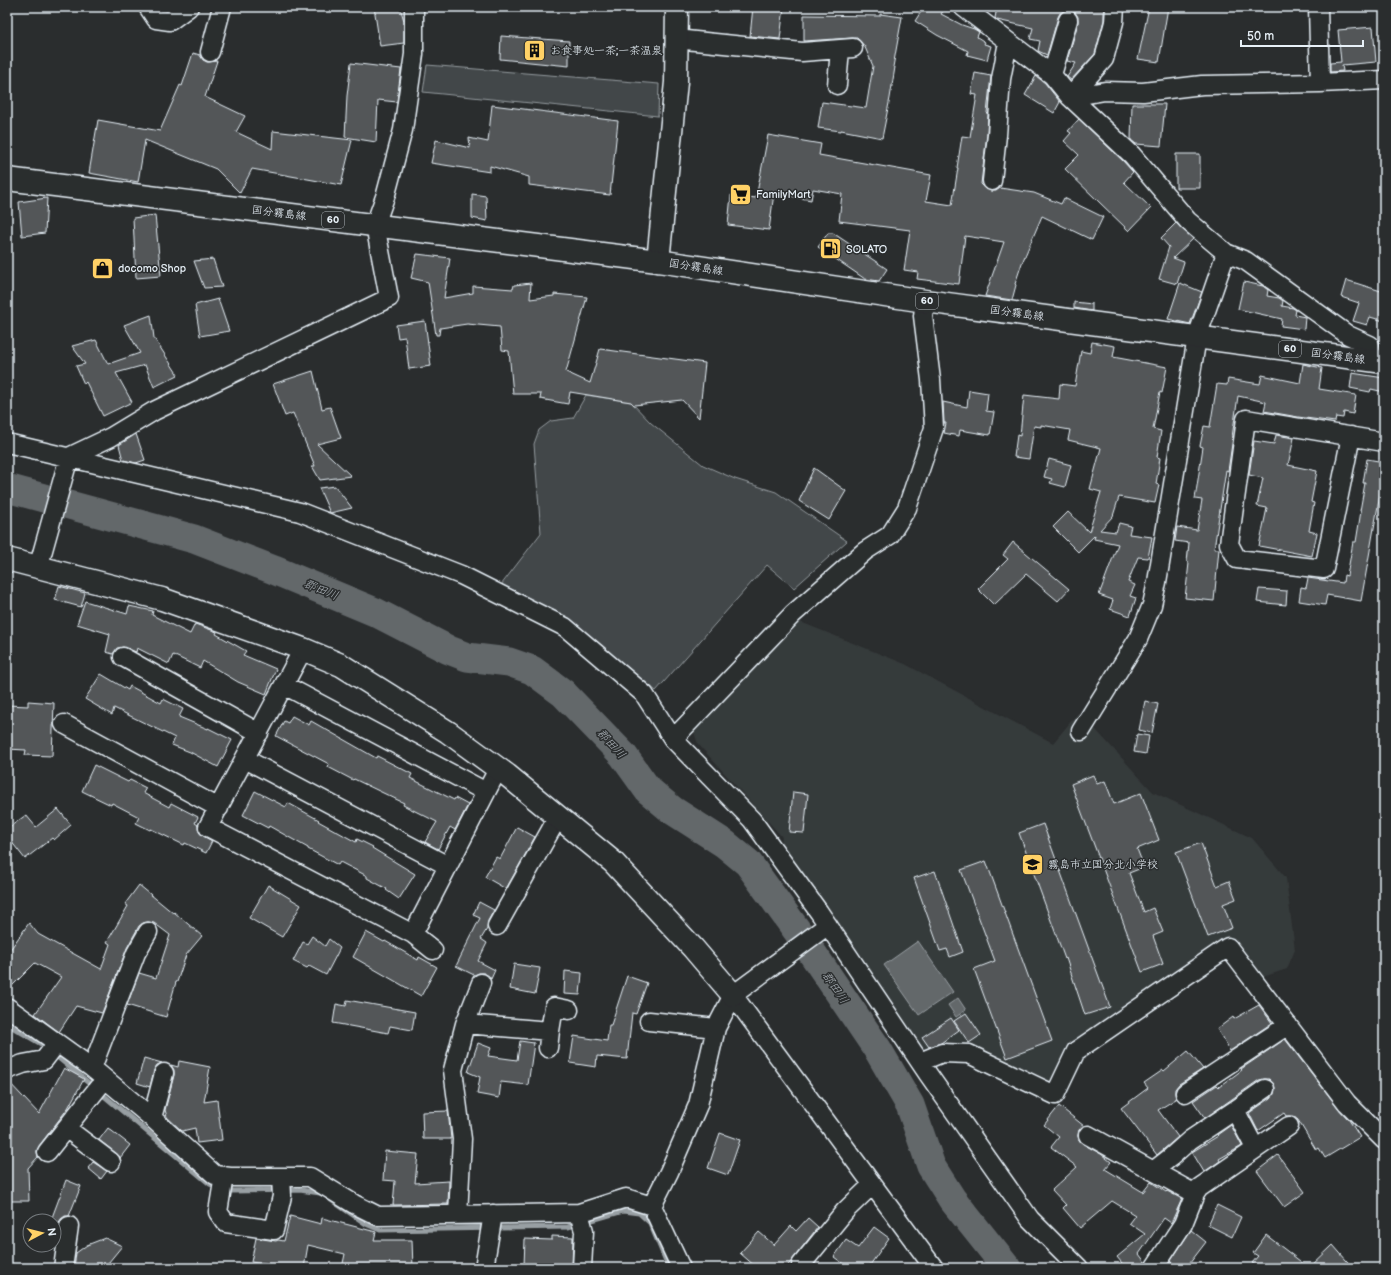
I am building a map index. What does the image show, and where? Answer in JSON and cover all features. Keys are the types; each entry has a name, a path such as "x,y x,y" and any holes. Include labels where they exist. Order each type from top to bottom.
{"main road":[{"path":"658,261 676,82 677,7"},
{"name":"国分霧島線","path":"7,179 658,261 925,301 1378,361"},
{"path":"7,559 162,599 304,650 341,665 448,732 498,769 613,862 736,992"}],"street":[{"path":"148,7 156,19 170,21 189,7"},
{"path":"210,52 222,7"},
{"path":"38,568 69,457 111,437 154,411 389,298 375,225 386,194 403,130 414,54 414,7"},
{"path":"963,7 1052,75 1070,97 1132,155 1188,221 1226,253 1246,261 1348,335 1370,346 1378,361"},
{"path":"1070,97 1104,59 1114,22 1115,7"},
{"path":"1318,7 1320,83"},
{"path":"1052,75 1068,20"},
{"path":"676,40 802,52 847,49 837,85"},
{"path":"992,181 1001,79 1008,42"},
{"path":"1070,97 1105,91 1143,92 1202,85 1320,83 1384,80"},
{"path":"1081,731 1138,639 1152,606 1197,337 1226,253"},
{"path":"674,739 793,614 865,551 890,535 907,508 934,428 931,380 923,316 925,301"},
{"path":"1351,436 1324,569 1238,559 1228,544 1246,418 1351,436 1384,442"},
{"path":"7,443 300,512 461,575 565,627 644,694 674,739 752,820 825,927 1030,1218 1078,1268"},
{"path":"304,650 208,826 413,934 433,950"},
{"path":"123,656 259,733"},
{"path":"284,685 486,792"},
{"path":"64,724 219,808"},
{"path":"245,759 448,866"},
{"path":"413,934 498,769"},
{"path":"497,926 558,817"},
{"path":"652,1206 669,1172 698,1105 716,1028 736,992 825,927"},
{"path":"46,1152 90,1098 100,1076 136,952 148,932"},
{"path":"920,1062 942,1053 969,1054 1055,1095 1076,1050 1228,947 1347,1103 1384,1140"},
{"path":"458,1215 462,1140 453,1070 465,1024 481,983"},
{"path":"736,992 872,1185 934,1268"},
{"path":"7,1007 100,1076 152,1118 215,1175 281,1184 310,1177 354,1204 378,1216 458,1215 581,1221 626,1198 652,1206 681,1268"},
{"path":"465,1024 549,1040 554,1007 569,1010"},
{"path":"649,1021 716,1028"},
{"path":"1185,1093 1288,1025"},
{"path":"7,1070 23,1064 44,1060 57,1043"},
{"path":"152,1118 164,1074"},
{"path":"1153,1170 1171,1157 1190,1140 1265,1089"},
{"path":"1235,1110 1255,1148"},
{"path":"1154,1268 1183,1224 1195,1194 1199,1188 1289,1126"},
{"path":"66,1128 111,1162"},
{"path":"1088,1135 1195,1194"},
{"path":"224,1177 218,1212 226,1223 274,1230 281,1184"},
{"path":"801,1265 845,1211 872,1185"},
{"path":"484,1268 493,1216"},
{"path":"581,1221 582,1268"},
{"path":"63,1268 69,1226"}],"shaded area":[{"path":"427,65 659,84 658,116 423,92"},
{"path":"586,395 631,402 651,423 703,465 735,479 776,492 847,541 794,588 767,565 656,691 569,618 501,585 541,533 534,444 539,430 551,421 573,418"},
{"name":"霧島市立国分北小学校","path":"798,621 905,664 1053,743 1078,713 1096,730 1153,792 1252,838 1286,878 1295,950 1287,969 1260,978 1230,943 1073,1048 1054,1088 971,1051 928,1055 780,851 782,837 698,744 694,732"},
{"path":"918,941 953,992 919,1015 884,965"},
{"path":"958,998 966,1010 956,1017 948,1005"}],"building":[{"path":"374,7 400,7 404,21 404,43 380,46"},
{"path":"753,7 784,7 780,39 750,36"},
{"path":"924,7 946,7 941,14 979,32 977,37 985,42 984,44 991,46 987,60 967,55 968,51 937,35 915,21"},
{"path":"997,7 1104,7 1104,20 1095,54 1071,80 1067,77 1076,63 1067,61 1078,23 1078,17 1075,12 1066,10 1060,13 1047,55 1038,51 1040,41 1030,39 1033,28 997,20 995,18"},
{"path":"1149,7 1168,7 1159,62 1138,59"},
{"path":"880,14 902,17 893,67 895,67 890,98 882,138 841,130 818,128 822,102 866,108 873,66 864,45 857,38 804,41 804,15 880,16"},
{"path":"1373,27 1376,62 1342,65 1343,71 1330,72 1330,63 1341,62 1338,30"},
{"name":"お食事処一茶;一茶温泉","path":"501,36 569,41 569,66 500,59"},
{"path":"193,53 200,55 203,60 207,62 217,61 205,97 245,116 236,132 272,149 273,131 352,140 341,185 252,169 240,193 216,169 145,140 138,182 89,173 98,120 160,131 180,85 182,86"},
{"path":"351,63 401,69 397,102 378,100 376,142 345,137 347,96"},
{"path":"975,73 991,76 987,113 987,134 981,184 986,189 991,191 996,191 1000,188 1034,193 1061,204 1064,198 1103,217 1092,240 1042,216 1022,263 1015,284 1012,300 985,296 1004,242 965,236 959,284 917,279 918,272 904,270 910,230 839,221 842,194 813,189 811,200 774,193 769,230 728,225 731,195 756,198 768,135 821,144 819,155 931,175 926,201 952,205 962,136 970,137 977,95 971,94"},
{"path":"1036,76 1045,83 1060,102 1054,113 1025,95"},
{"path":"1132,104 1165,104 1161,146 1136,144 1131,140"},
{"path":"492,105 618,121 610,195 529,185 529,177 490,166 490,172 431,163 436,140 470,148 469,138 488,142"},
{"path":"1079,119 1133,172 1124,182 1151,208 1129,231 1065,169 1079,155 1064,141 1071,133 1068,131"},
{"path":"1176,154 1200,154 1200,188 1176,188"},
{"path":"472,194 486,196 487,221 472,218"},
{"path":"47,198 45,233 22,236 19,202"},
{"path":"155,215 161,276 136,278 133,218"},
{"path":"1176,223 1193,239 1173,258 1184,262 1177,284 1159,279 1169,247 1161,238"},
{"path":"828,233 833,233 887,269 879,281 865,279 818,247"},
{"path":"417,254 450,258 444,298 473,293 473,286 513,289 514,285 531,283 530,299 554,296 554,294 587,297 566,372 590,383 600,349 705,363 699,418 682,400 634,405 631,402 570,392 568,404 540,399 541,394 513,394 509,351 502,350 500,327 467,324 440,328 439,335 436,335 428,282 411,278"},
{"path":"213,259 222,287 204,288 194,261"},
{"path":"1346,280 1384,292 1384,321 1370,317 1367,325 1353,321 1359,303 1341,297"},
{"path":"1244,282 1263,286 1268,290 1267,296 1279,298 1283,301 1282,306 1293,308 1296,310 1295,315 1305,317 1304,329 1281,326 1282,319 1238,309"},
{"path":"1180,283 1202,292 1190,324 1168,319"},
{"path":"218,299 229,331 200,336 195,305"},
{"path":"1074,302 1092,304 1092,311 1074,308"},
{"path":"151,315 154,338 178,375 154,387 145,365 116,373 132,402 103,416 86,382 84,384 76,366 85,364 72,346 96,340 108,364 140,353 124,325"},
{"path":"425,321 431,366 409,369 405,337 398,338 396,325"},
{"path":"1092,342 1115,346 1113,357 1167,367 1162,393 1160,392 1153,429 1161,431 1157,457 1160,458 1156,484 1159,485 1155,503 1119,497 1113,516 1100,530 1116,532 1119,523 1131,526 1129,534 1152,537 1148,558 1138,557 1128,582 1135,585 1130,596 1136,598 1130,616 1110,609 1113,600 1099,595 1118,544 1094,539 1095,535 1078,552 1053,527 1068,512 1089,532 1101,492 1090,489 1101,448 1068,440 1070,430 1041,425 1041,427 1034,426 1029,459 1014,457 1017,435 1020,436 1024,395 1059,399 1060,384 1075,386 1081,351 1090,353"},
{"path":"1303,364 1322,368 1319,389 1356,395 1353,414 1344,412 1343,418 1336,417 1335,422 1298,417 1264,411 1266,402 1238,396 1228,471 1226,470 1214,549 1219,549 1214,601 1185,598 1189,563 1187,562 1189,543 1175,541 1177,527 1197,530 1202,500 1195,499 1203,447 1200,446 1204,426 1210,427 1217,384 1227,385 1228,379 1260,384 1262,375 1300,383"},
{"path":"313,371 322,409 330,407 341,438 317,444 351,476 320,480 312,466 315,466 293,413 285,416 273,384"},
{"path":"1352,373 1384,378 1384,392 1371,389 1370,392 1350,388"},
{"path":"969,390 988,393 986,411 994,412 990,435 960,430 959,436 944,433 946,423 944,423 943,402 967,407"},
{"path":"136,434 145,460 136,463 123,460 119,445"},
{"path":"1276,435 1294,438 1288,465 1317,471 1311,502 1314,503 1309,531 1317,533 1312,556 1259,546 1267,508 1257,506 1263,478 1249,475 1254,441 1274,444"},
{"path":"1049,459 1071,465 1065,487 1050,483 1052,479 1044,477"},
{"path":"1367,459 1384,462 1384,472 1361,601 1327,595 1325,605 1299,601 1301,587 1306,588 1308,578 1343,583 1344,575 1347,576 1353,542 1356,542"},
{"path":"814,468 846,491 829,520 799,501"},
{"path":"335,486 352,508 330,513 319,488"},
{"path":"1013,542 1069,589 1058,601 1026,574 994,605 978,589 1008,559 1003,555"},
{"path":"59,586 85,593 81,607 55,600"},
{"path":"1259,589 1287,591 1286,605 1257,602"},
{"path":"85,601 127,614 129,606 153,611 152,615 190,634 195,624 217,632 216,634 246,651 243,655 276,669 266,694 238,682 203,661 200,668 173,655 169,664 137,648 136,652 123,647 117,648 113,654 106,652 110,634 77,624"},
{"path":"101,674 128,690 130,686 161,703 163,699 183,709 179,717 208,728 232,740 218,767 190,752 172,745 175,738 114,708 112,715 85,699"},
{"path":"28,701 54,703 52,756 25,755 26,750 7,749 7,705 28,706"},
{"path":"1145,701 1158,704 1152,733 1139,730"},
{"path":"292,716 309,725 311,721 376,758 377,756 412,774 410,778 454,800 455,798 468,805 455,830 450,827 438,849 425,842 437,822 403,805 404,803 328,767 329,764 276,736 284,721 288,723"},
{"path":"1137,734 1149,736 1146,754 1134,752"},
{"path":"94,765 128,782 130,780 146,788 143,793 169,807 171,803 198,817 195,823 198,825 199,832 212,841 206,853 185,843 184,845 136,823 139,817 112,803 111,805 82,791"},
{"path":"1093,775 1097,784 1105,781 1114,804 1141,793 1159,840 1137,849 1144,867 1129,873 1144,912 1153,908 1163,932 1153,936 1163,964 1142,972 1071,784"},
{"path":"255,791 286,807 288,803 356,842 357,839 373,847 372,848 415,874 399,899 386,890 387,889 367,878 367,876 340,862 338,865 269,826 268,828 243,815"},
{"path":"793,792 808,794 804,833 789,832"},
{"path":"58,809 71,825 54,840 52,838 25,859 7,836 7,829 26,815 36,827"},
{"path":"1043,824 1110,1007 1085,1015 1066,958 1065,959 1019,833"},
{"path":"517,827 535,837 506,889 485,877 496,857 500,859"},
{"path":"1201,843 1217,886 1229,881 1236,899 1223,904 1232,928 1208,937 1176,852"},
{"path":"986,861 1052,1041 1007,1058 974,969 995,961 961,870"},
{"path":"935,871 963,952 950,957 947,949 940,951 914,878"},
{"path":"139,885 202,936 186,955 176,982 166,1017 127,1005 139,973 156,978 170,935 154,923 148,922 139,926 127,948 102,1013 76,1006 59,1032 35,1014 61,977 35,963 7,991 7,954 29,923 38,934 101,969 110,944 107,942 128,906 125,904"},
{"path":"268,885 301,905 282,937 249,918"},
{"path":"479,902 494,910 488,921 487,929 481,939 487,943 478,961 495,970 491,979 484,973 474,975 456,966 480,918 473,915"},
{"path":"366,932 418,960 419,957 437,967 421,996 353,957"},
{"path":"312,936 325,946 329,939 340,948 326,975 309,966 307,968 293,961 303,942 307,944"},
{"path":"514,964 540,968 535,994 510,989"},
{"path":"565,971 582,973 580,995 564,994"},
{"path":"627,976 647,983 636,1014 632,1013 627,1059 597,1056 596,1067 570,1063 574,1036 607,1041 609,1025 611,1025"},
{"path":"347,1000 415,1012 412,1030 390,1026 388,1033 333,1023 336,1004 346,1006"},
{"path":"1259,1005 1272,1023 1230,1051 1217,1029 1233,1017 1234,1019"},
{"path":"966,1013 981,1035 969,1043 954,1021"},
{"path":"951,1018 959,1030 941,1043 929,1047 922,1037"},
{"path":"1285,1039 1349,1120 1360,1137 1325,1158 1319,1148 1316,1150 1298,1120 1293,1116 1286,1116 1284,1113 1258,1131 1249,1113 1271,1098 1274,1094 1275,1088 1269,1079 1259,1080 1205,1118 1193,1101 1217,1085 1219,1087 1242,1070 1241,1069"},
{"path":"520,1041 534,1043 528,1085 501,1082 499,1098 477,1094 480,1077 468,1072 478,1043 491,1048 488,1056 517,1060"},
{"path":"1188,1051 1203,1069 1179,1084 1175,1089 1176,1099 1158,1110 1178,1137 1157,1155 1121,1108 1148,1088 1144,1083 1163,1070 1164,1071"},
{"path":"144,1058 162,1063 157,1065 154,1070 150,1087 137,1083"},
{"path":"179,1061 210,1067 204,1102 217,1100 222,1140 197,1143 195,1128 182,1131 167,1117 165,1110 174,1075 174,1070 171,1065 178,1067"},
{"path":"64,1068 84,1079 68,1108 39,1146 37,1151 38,1157 28,1168 29,1201 7,1201 7,1080 39,1114"},
{"path":"1059,1106 1084,1126 1079,1130 1079,1140 1111,1162 1105,1169 1143,1192 1151,1182 1166,1192 1167,1191 1182,1199 1171,1223 1164,1218 1139,1254 1145,1262 1144,1268 1126,1268 1117,1257 1145,1234 1129,1223 1135,1215 1112,1201 1080,1228 1063,1208 1066,1205 1052,1190 1077,1167 1051,1147 1059,1137 1044,1125"},
{"path":"448,1111 451,1139 423,1139 422,1112"},
{"path":"1231,1125 1242,1146 1219,1159 1220,1161 1204,1172 1192,1152 1218,1136 1217,1135"},
{"path":"108,1128 130,1145 120,1158 99,1140"},
{"path":"720,1133 740,1140 728,1175 708,1168"},
{"path":"385,1151 418,1154 415,1183 449,1181 448,1204 393,1205 395,1181 383,1180"},
{"path":"1278,1155 1305,1192 1284,1207 1257,1171"},
{"path":"93,1162 107,1171 101,1179 88,1168"},
{"path":"66,1180 81,1186 69,1216 65,1216 62,1218 62,1213 54,1213"},
{"path":"1217,1205 1241,1217 1232,1237 1208,1225"},
{"path":"290,1216 321,1224 322,1218 376,1232 374,1240 412,1240 413,1268 342,1268 345,1254 308,1245 304,1268 288,1268 251,1262 256,1238 284,1241"},
{"path":"808,1218 818,1227 786,1268 757,1268 740,1253 759,1232 774,1245 791,1226 796,1231"},
{"path":"874,1227 889,1238 868,1268 849,1268 834,1257 846,1240 858,1248"},
{"path":"1191,1230 1206,1242 1186,1268 1170,1262"},
{"path":"1266,1235 1309,1268 1260,1268 1252,1263 1258,1256 1253,1253"},
{"path":"552,1236 573,1237 572,1268 524,1266 525,1239 552,1240"},
{"path":"105,1238 122,1246 104,1268 74,1268 76,1253 87,1245"},
{"path":"1333,1245 1353,1268 1309,1268"}],"waterway":[{"name":"郡田川","path":"7,488 194,539 375,612 449,650 467,657 509,662 532,670 563,693 623,755 648,790 672,810 725,844 748,863 798,932 878,1050 910,1105 931,1166 952,1199 1007,1268"},
{"path":"7,1024 43,1045 210,1184 232,1191 300,1190 322,1194"},
{"path":"331,1200 366,1224 380,1230 568,1227 623,1211 639,1213 650,1223 669,1268"}],"place":[{"name":"お食事処一茶;一茶温泉","path":"535,50"},
{"name":"FamilyMart","path":"741,194"},
{"name":"SOLATO","path":"831,249"},
{"name":"docomo Shop","path":"103,268"},
{"name":"霧島市立国分北小学校","path":"1032,864"}]}
